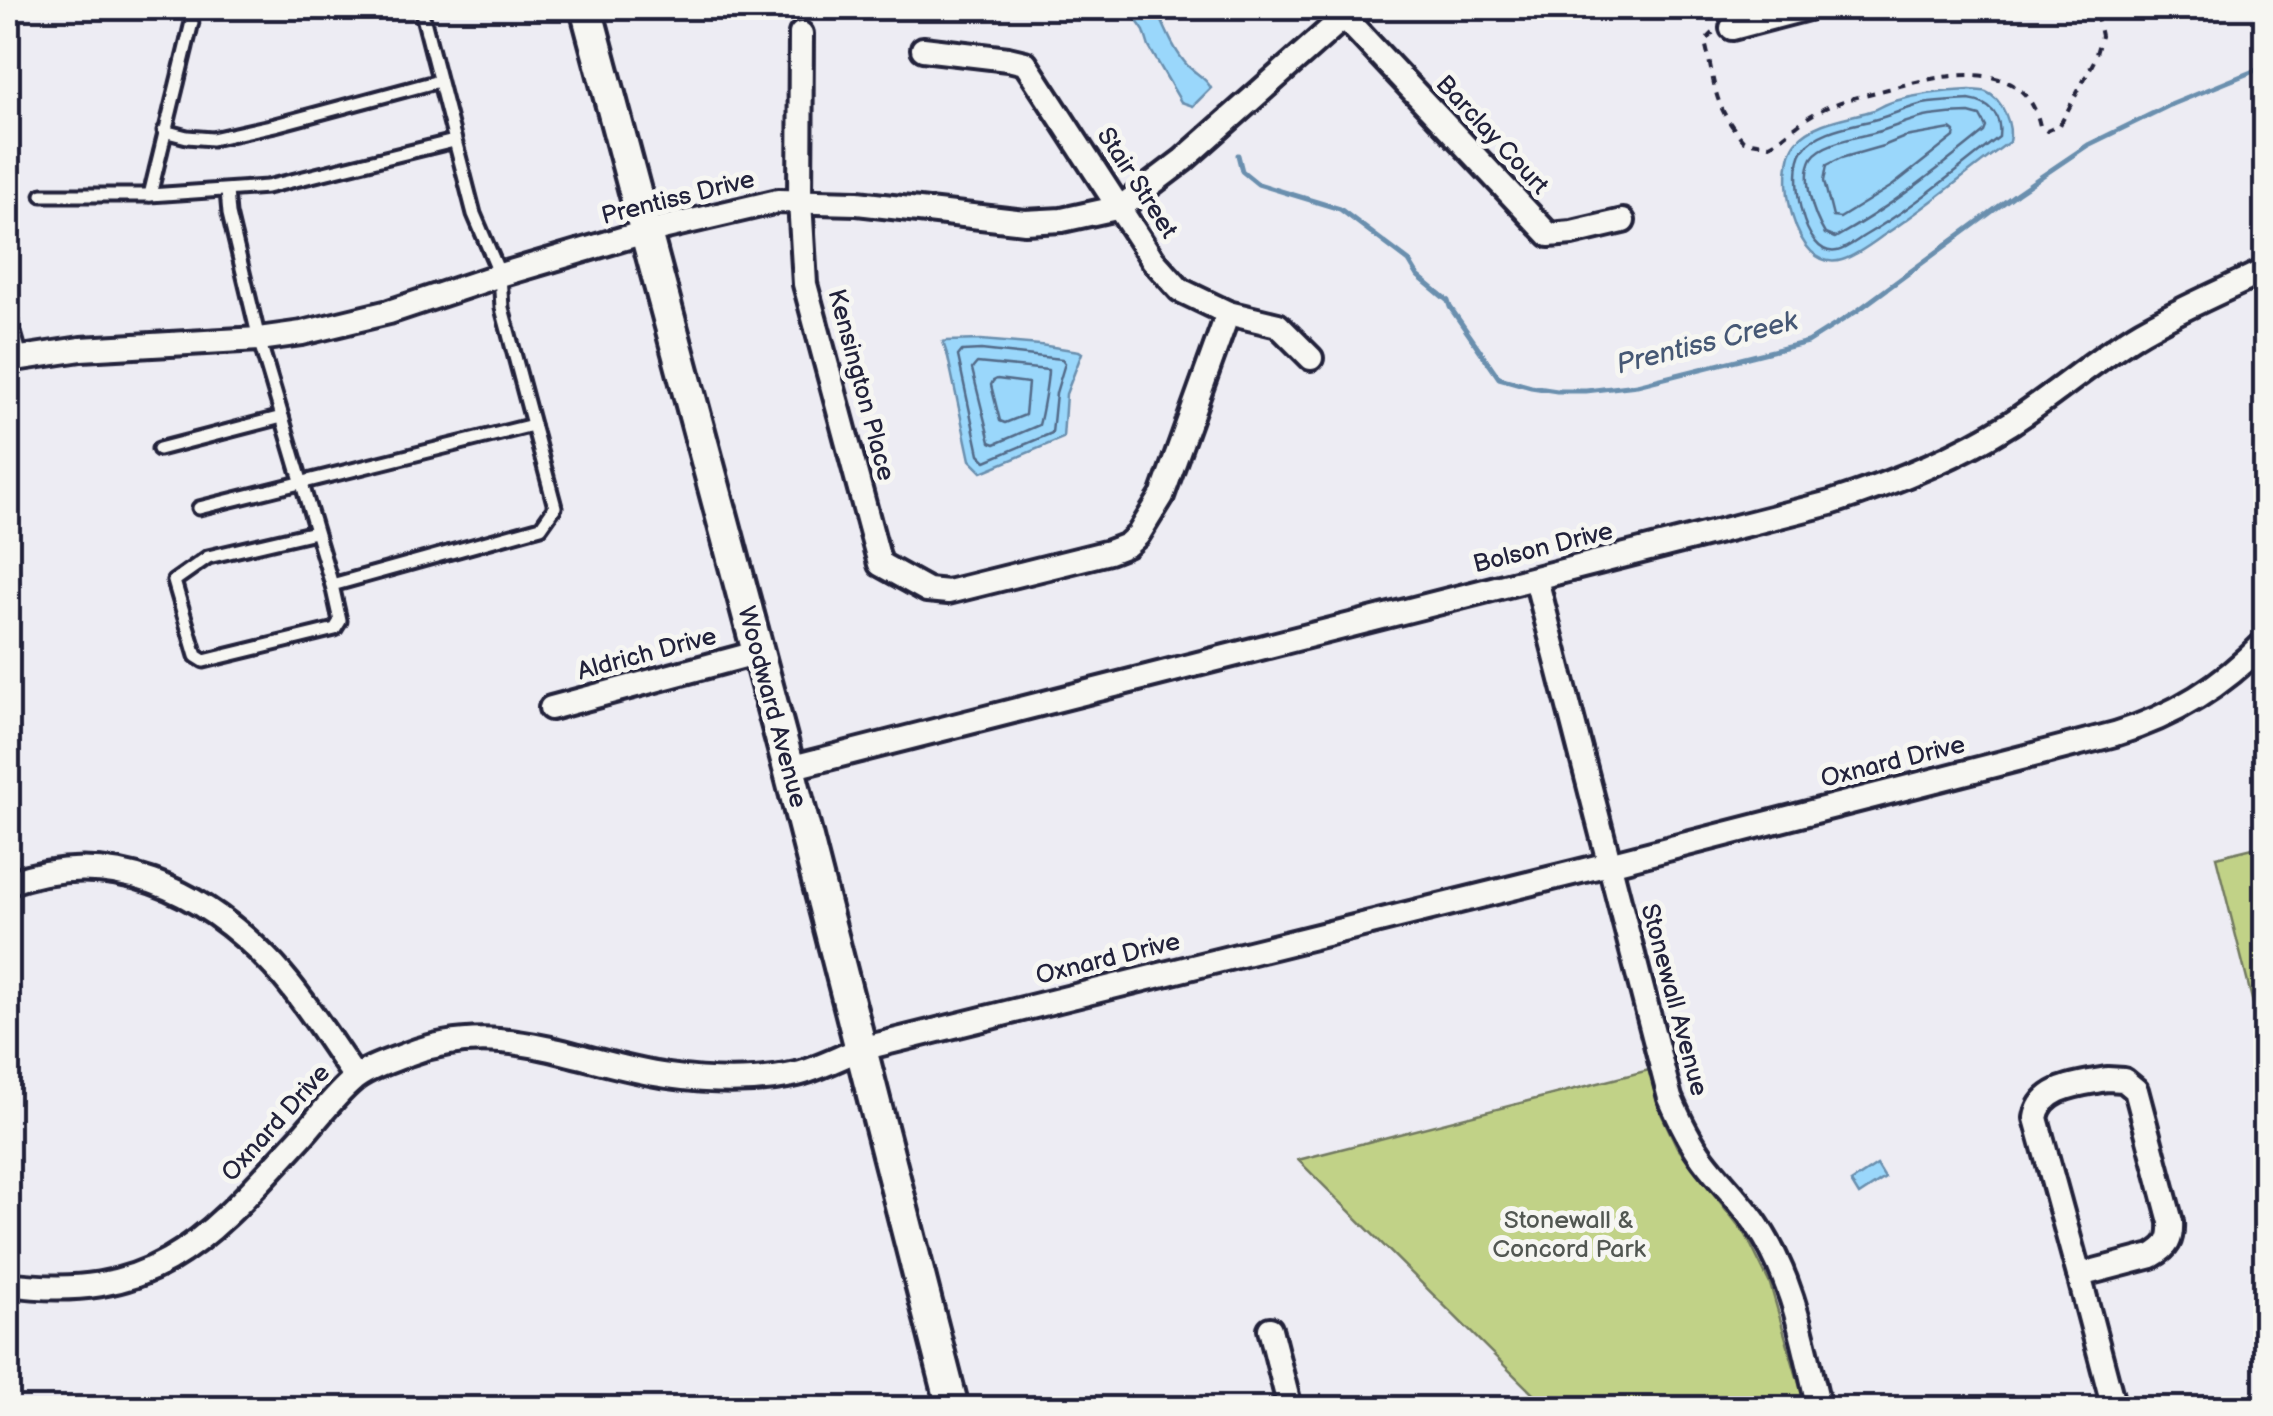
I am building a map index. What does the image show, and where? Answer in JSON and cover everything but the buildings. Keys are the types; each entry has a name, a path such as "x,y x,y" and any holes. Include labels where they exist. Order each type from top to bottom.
{"main road":[{"name":"Woodward Avenue","path":"586,8 789,768 952,1408"}],"street":[{"path":"1732,28 1799,9"},
{"name":"Prentiss Drive","path":"14,358 81,349 259,340 330,327 645,232 756,205 800,201 858,203 1024,222 1062,220 1121,207 1184,160 1338,16"},
{"name":"Barclay Court","path":"1338,16 1549,235 1572,234 1623,221"},
{"name":"Kensington Place","path":"801,34 800,201 806,284 880,564 927,590 948,592 1126,545 1138,535 1162,496 1228,313"},
{"name":"Stair Street","path":"923,49 1024,63 1154,260 1180,290 1228,313 1278,325 1311,358"},
{"name":"Bolson Drive","path":"789,768 1830,503 1912,474 1966,449 2008,425 2145,329 2266,270"},
{"name":"Stonewall Avenue","path":"1536,579 1670,1098 1700,1156 1751,1217 1774,1254 1794,1306 1819,1408"},
{"name":"Oxnard Drive","path":"8,1284 89,1287 140,1274 183,1253 238,1206 356,1077 410,1053 466,1040 514,1040 633,1069 703,1080 799,1074 860,1049 1608,864 2141,726 2202,696 2266,641"},
{"name":"Aldrich Drive","path":"551,708 756,653"},
{"path":"8,884 54,870 102,869 148,880 196,900 274,967 356,1077"},
{"path":"2079,1275 2152,1256 2170,1242 2171,1222 2142,1106 2136,1090 2124,1080 2108,1078 2053,1092 2037,1109 2037,1127 2114,1408"},
{"path":"1270,1330 1290,1408"}],"lane":[{"path":"332,585 541,528 555,507 502,308 500,275 474,214 454,140 421,9 428,8"},
{"path":"150,195 192,22"},
{"path":"164,131 212,139 439,81"},
{"path":"42,196 150,195 266,187 454,140"},
{"path":"227,191 259,340 332,585 340,621 335,629 204,661 196,656 174,581 208,557 315,532"},
{"path":"8,311 14,358"},
{"path":"160,449 282,417"},
{"path":"199,508 533,425"}],"path":[{"path":"1732,28 1711,34 1706,46 1723,114 1744,141 1770,146 1804,119 1839,103 1930,78 1968,74 2003,81 2018,89 2030,99 2040,126 2047,131 2060,125 2094,61 2101,36 2095,8"}],"green space":[{"path":"2266,845 2265,1051 2216,857"},
{"name":"Stonewall & Concord Park","path":"1649,1070 1659,1109 1677,1147 1746,1235 1770,1284 1806,1408 1547,1408 1298,1160"}],"water":[{"path":"1128,8 1156,8 1178,53 1209,84 1211,88 1193,106 1181,102"},
{"path":"1970,90 1986,92 2002,107 2008,121 2009,142 1857,253 1842,260 1825,260 1811,252 1800,236 1788,195 1790,155 1797,141 1823,124 1892,102"},
{"path":"981,340 1082,353 1066,394 1063,438 982,472 970,460 943,342"},
{"path":"1877,1165 1885,1178 1859,1195 1851,1182"}],"waterway":[{"name":"Prentiss Creek","path":"1238,155 1242,171 1258,184 1340,209 1409,261 1418,276 1448,301 1499,378 1557,391 1586,391 1637,385 1808,342 2088,145 2168,106 2266,66"}]}
